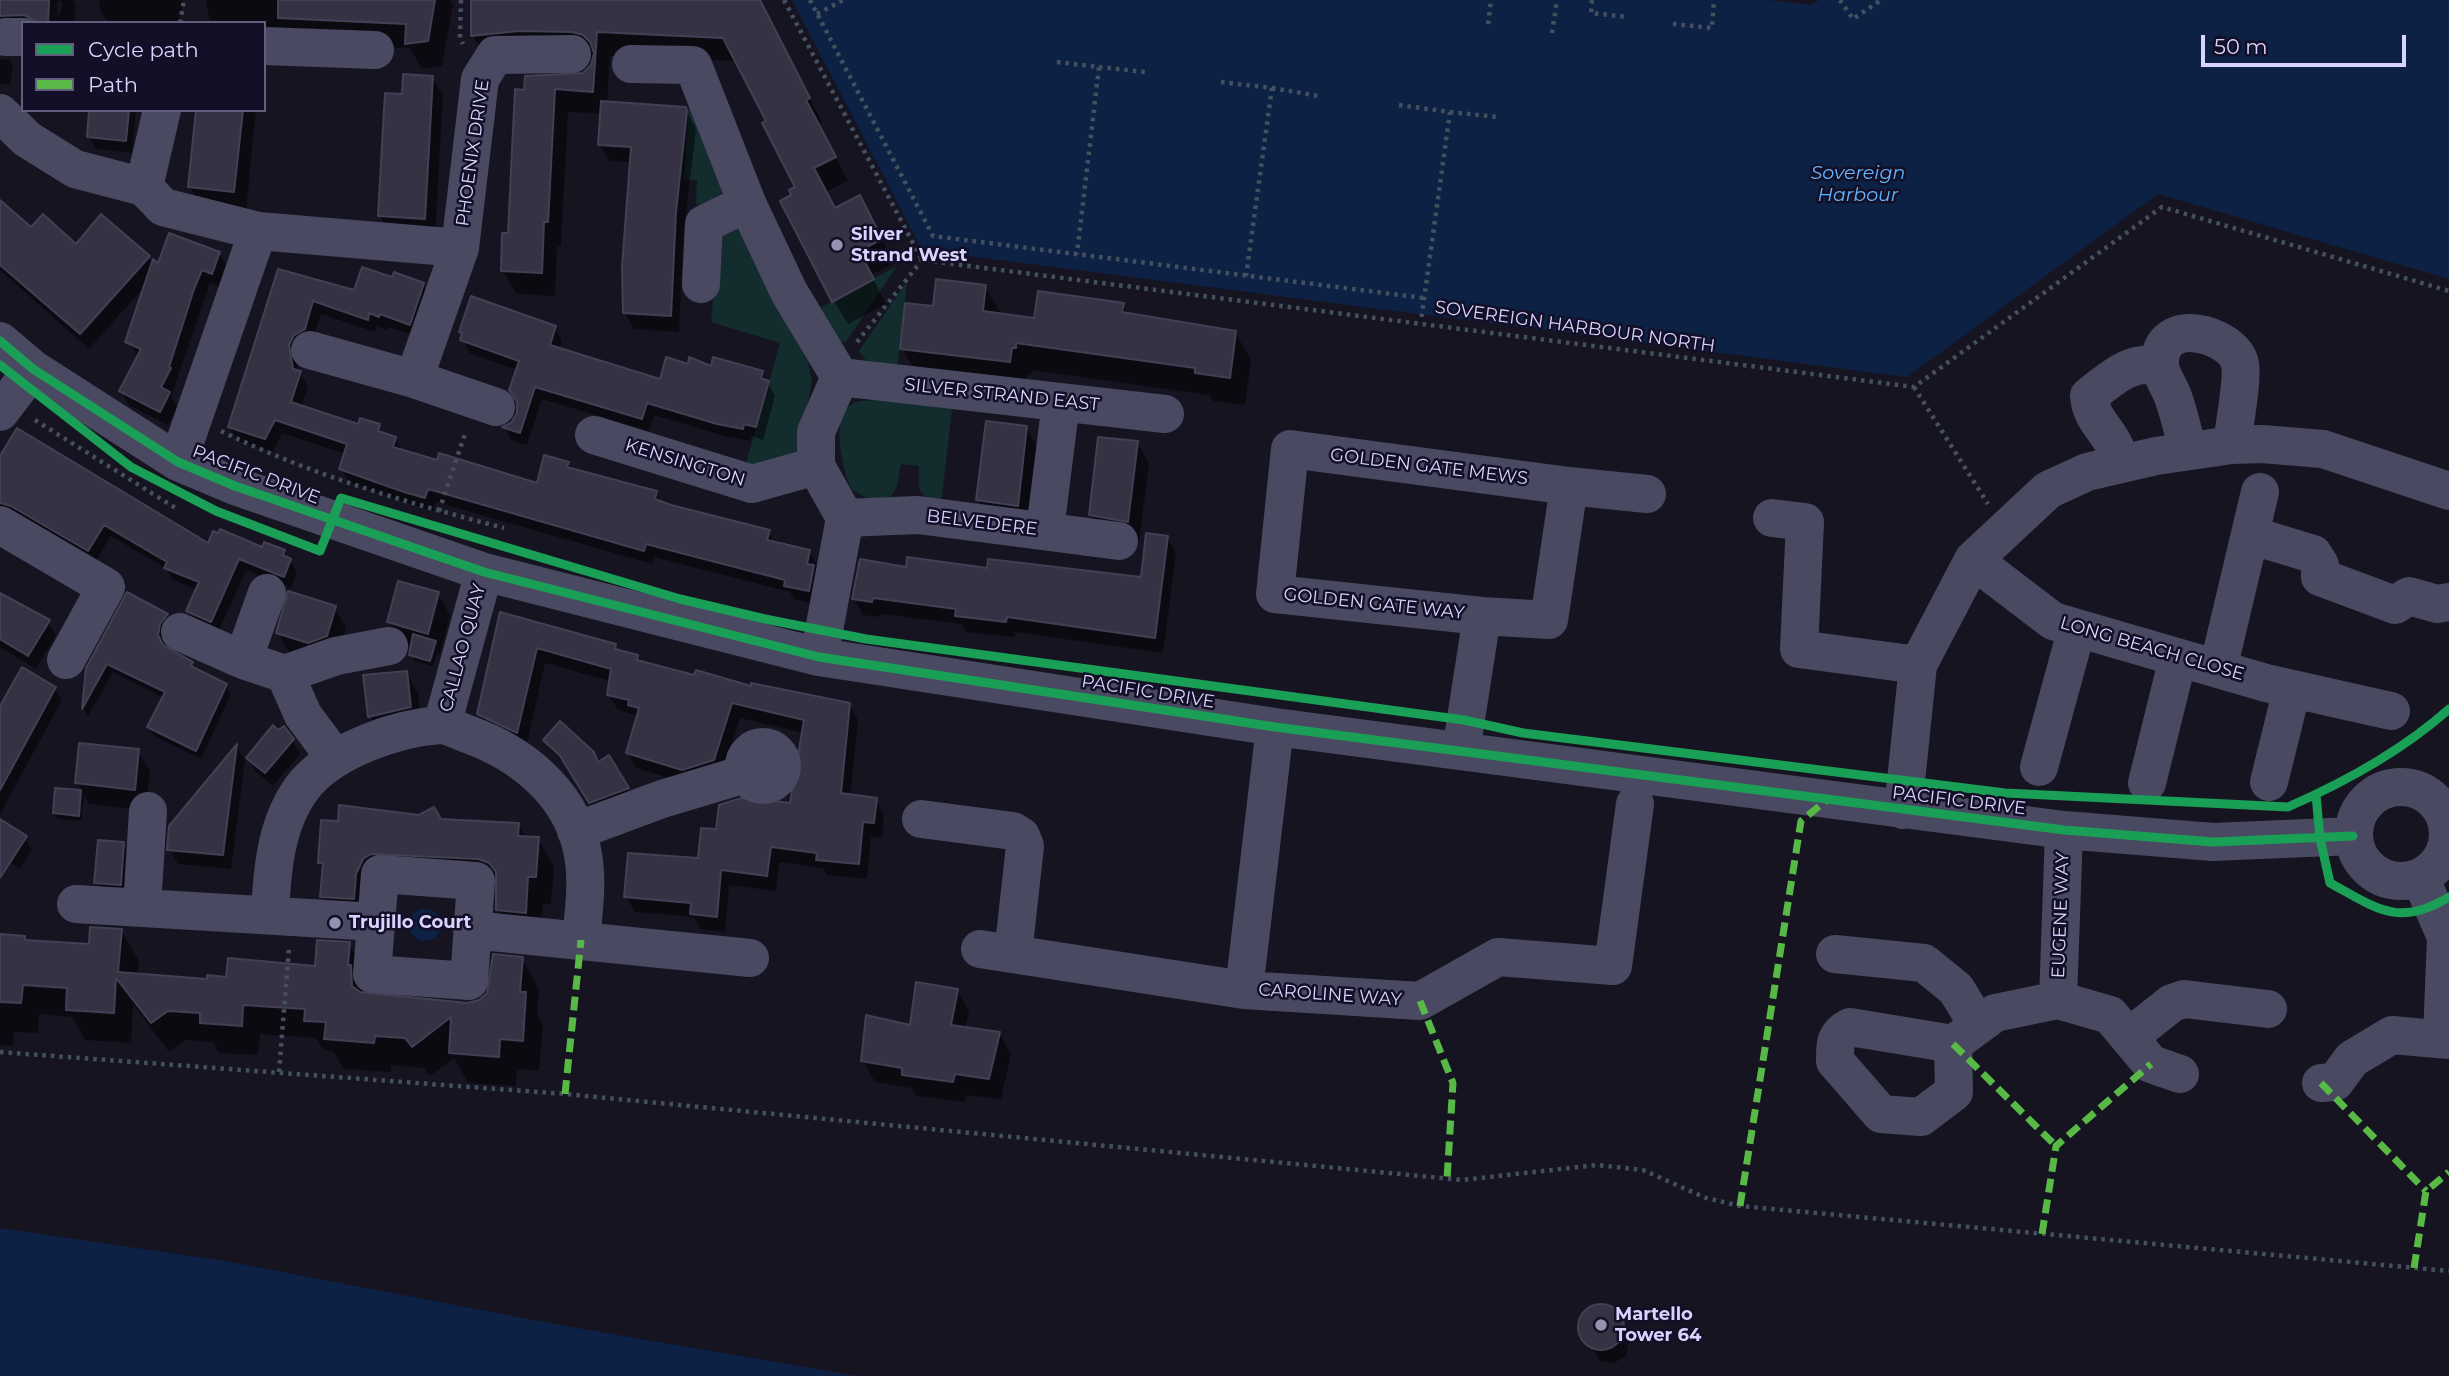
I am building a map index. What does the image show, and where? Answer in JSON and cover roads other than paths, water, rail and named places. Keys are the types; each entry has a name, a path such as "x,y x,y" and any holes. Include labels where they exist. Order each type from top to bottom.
{"street":[{"path":"266,46 375,50"},
{"name":"PHOENIX DRIVE","path":"414,379 460,248 480,79 495,55 572,54"},
{"path":"631,64 693,65 747,203 789,292 840,377 816,432 817,466 845,518 819,657"},
{"path":"144,187 162,112"},
{"name":"PHOENIX DRIVE","path":"0,113 27,139 75,169 144,187 163,207 258,231 460,248"},
{"path":"701,284 704,224 747,203"},
{"path":"178,462 258,231"},
{"path":"2188,451 2173,396 2160,366 2164,345 2171,336 2188,332 2228,345 2240,363 2232,444"},
{"name":"PACIFIC DRIVE","path":"0,341 33,369 178,462 332,522 484,572 819,657 1275,727 1683,778 2064,830 2213,842 2353,836"},
{"path":"310,350 414,379 486,404"},
{"path":"2120,464 2117,446 2090,410 2089,396 2127,368 2145,362 2160,366"},
{"path":"4,407 33,369"},
{"name":"SILVER STRAND EAST","path":"840,377 1165,414"},
{"path":"1047,513 1061,402"},
{"name":"KENSINGTON","path":"594,435 752,484 817,466"},
{"path":"1903,810 1918,665 1973,560 2048,489 2087,472 2232,444 2323,449 2449,491"},
{"name":"GOLDEN GATE MEWS","path":"1290,449 1647,494"},
{"name":"GOLDEN GATE WAY","path":"1290,449 1275,594 1482,616 1461,751"},
{"path":"1482,616 1549,620 1569,486"},
{"path":"2218,669 2260,492"},
{"name":"BELVEDERE","path":"845,518 918,515 1119,541"},
{"path":"1772,518 1805,522 1799,649 1918,665"},
{"path":"0,525 106,587 66,660"},
{"path":"2250,535 2313,554 2320,565 2320,577 2395,605 2409,596 2437,604 2449,602"},
{"name":"LONG BEACH CLOSE","path":"1973,560 2053,621 2279,686 2391,711"},
{"name":"CALLAO QUAY","path":"442,725 484,572"},
{"path":"243,660 267,593"},
{"path":"2039,767 2077,628"},
{"path":"180,632 243,660 285,674 337,656 389,646"},
{"path":"2147,783 2178,657"},
{"path":"285,674 303,715 335,758"},
{"path":"2269,782 2279,686"},
{"name":"CALLAO QUAY","path":"270,914 273,864 285,819 306,784 335,758 363,744 442,725 502,746 539,774 565,808 576,831 587,881 582,940"},
{"name":"CAROLINE WAY","path":"1244,990 1275,727"},
{"path":"576,831 663,799 745,774"},
{"path":"2439,782 2440,807 2447,822 2448,838 2444,854 2434,868 2420,877 2395,881 2371,870 2362,860 2353,836 2356,818 2364,803 2378,792 2395,786 2413,787 2439,782"},
{"name":"CAROLINE WAY","path":"921,819 1013,831 1021,836 1025,846 996,952 1244,990 1420,1002 1498,957 1613,966 1634,804"},
{"path":"142,906 148,811"},
{"name":"EUGENE WAY","path":"2058,1000 2064,830"},
{"path":"380,874 476,881 472,930 468,981 372,974 380,874"},
{"path":"2321,1083 2335,1082 2352,1059 2392,1035 2445,1039 2446,937 2420,877"},
{"path":"76,904 376,922"},
{"path":"472,930 750,958"},
{"name":"EUGENE WAY","path":"1835,954 1924,963 1956,989 1966,1035 1995,1013 2058,1000 2110,1015 2153,1059 2172,1003 2184,999 2268,1009"}],"water":[{"name":"Sovereign Harbour","path":"792,0 1768,0 1811,5 1819,0 2449,0 2449,279 2158,194 1907,377 922,250"},
{"name":"Trujillo Court","path":"425,909 436,914 441,925 436,936 425,941 414,936 409,925 414,914"},
{"path":"0,1228 225,1261 560,1325 857,1376 0,1376"}],"place":[{"name":"Silver Strand West","path":"837,245"},
{"name":"Trujillo Court","path":"335,923"},
{"name":"Martello Tower 64","path":"1601,1325"}]}
